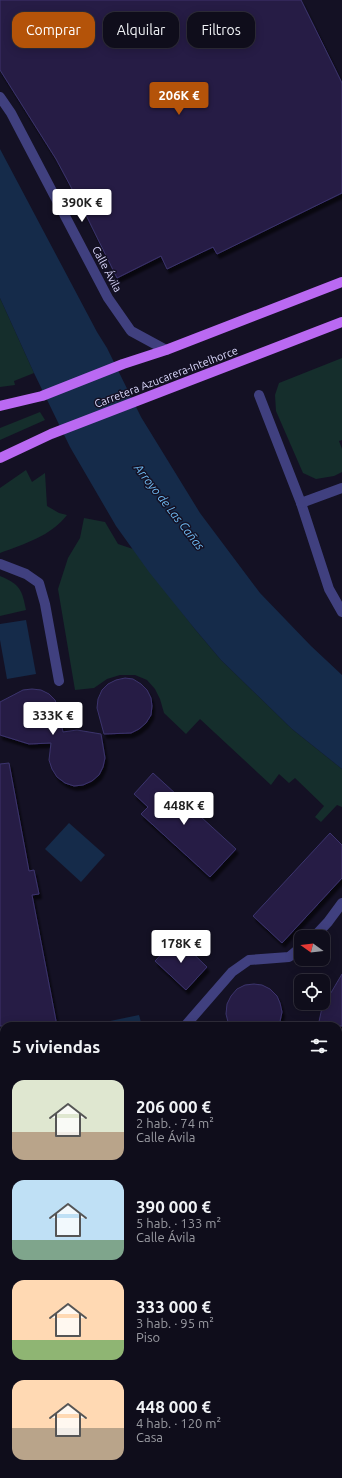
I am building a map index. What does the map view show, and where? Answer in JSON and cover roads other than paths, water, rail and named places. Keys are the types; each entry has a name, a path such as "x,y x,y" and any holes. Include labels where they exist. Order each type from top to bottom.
{"main road":[{"path":"0,406 42,396 341,282"},
{"name":"Carretera Azucarera-Intelhorce","path":"0,458 51,434 342,322"}],"street":[{"name":"Calle Ávila","path":"0,97 12,113 108,298 130,331 166,350"},
{"path":"259,395 301,503 330,589 342,612"},
{"path":"301,503 342,488"},
{"path":"0,564 26,574 39,583 59,681"},
{"path":"321,930 342,903"},
{"path":"188,1022 232,972 250,960 288,957 294,952"}],"water":[{"name":"Arroyo de Las Cañas","path":"0,149 97,332 107,348 141,417 200,513 260,593 311,646 342,675 342,769 292,729 221,660 149,572 116,526 70,447 0,298"},
{"path":"26,620 36,674 7,679 0,640 0,624"},
{"path":"69,823 105,855 81,882 45,849"},
{"path":"139,1015 141,1022 105,1022"}]}
